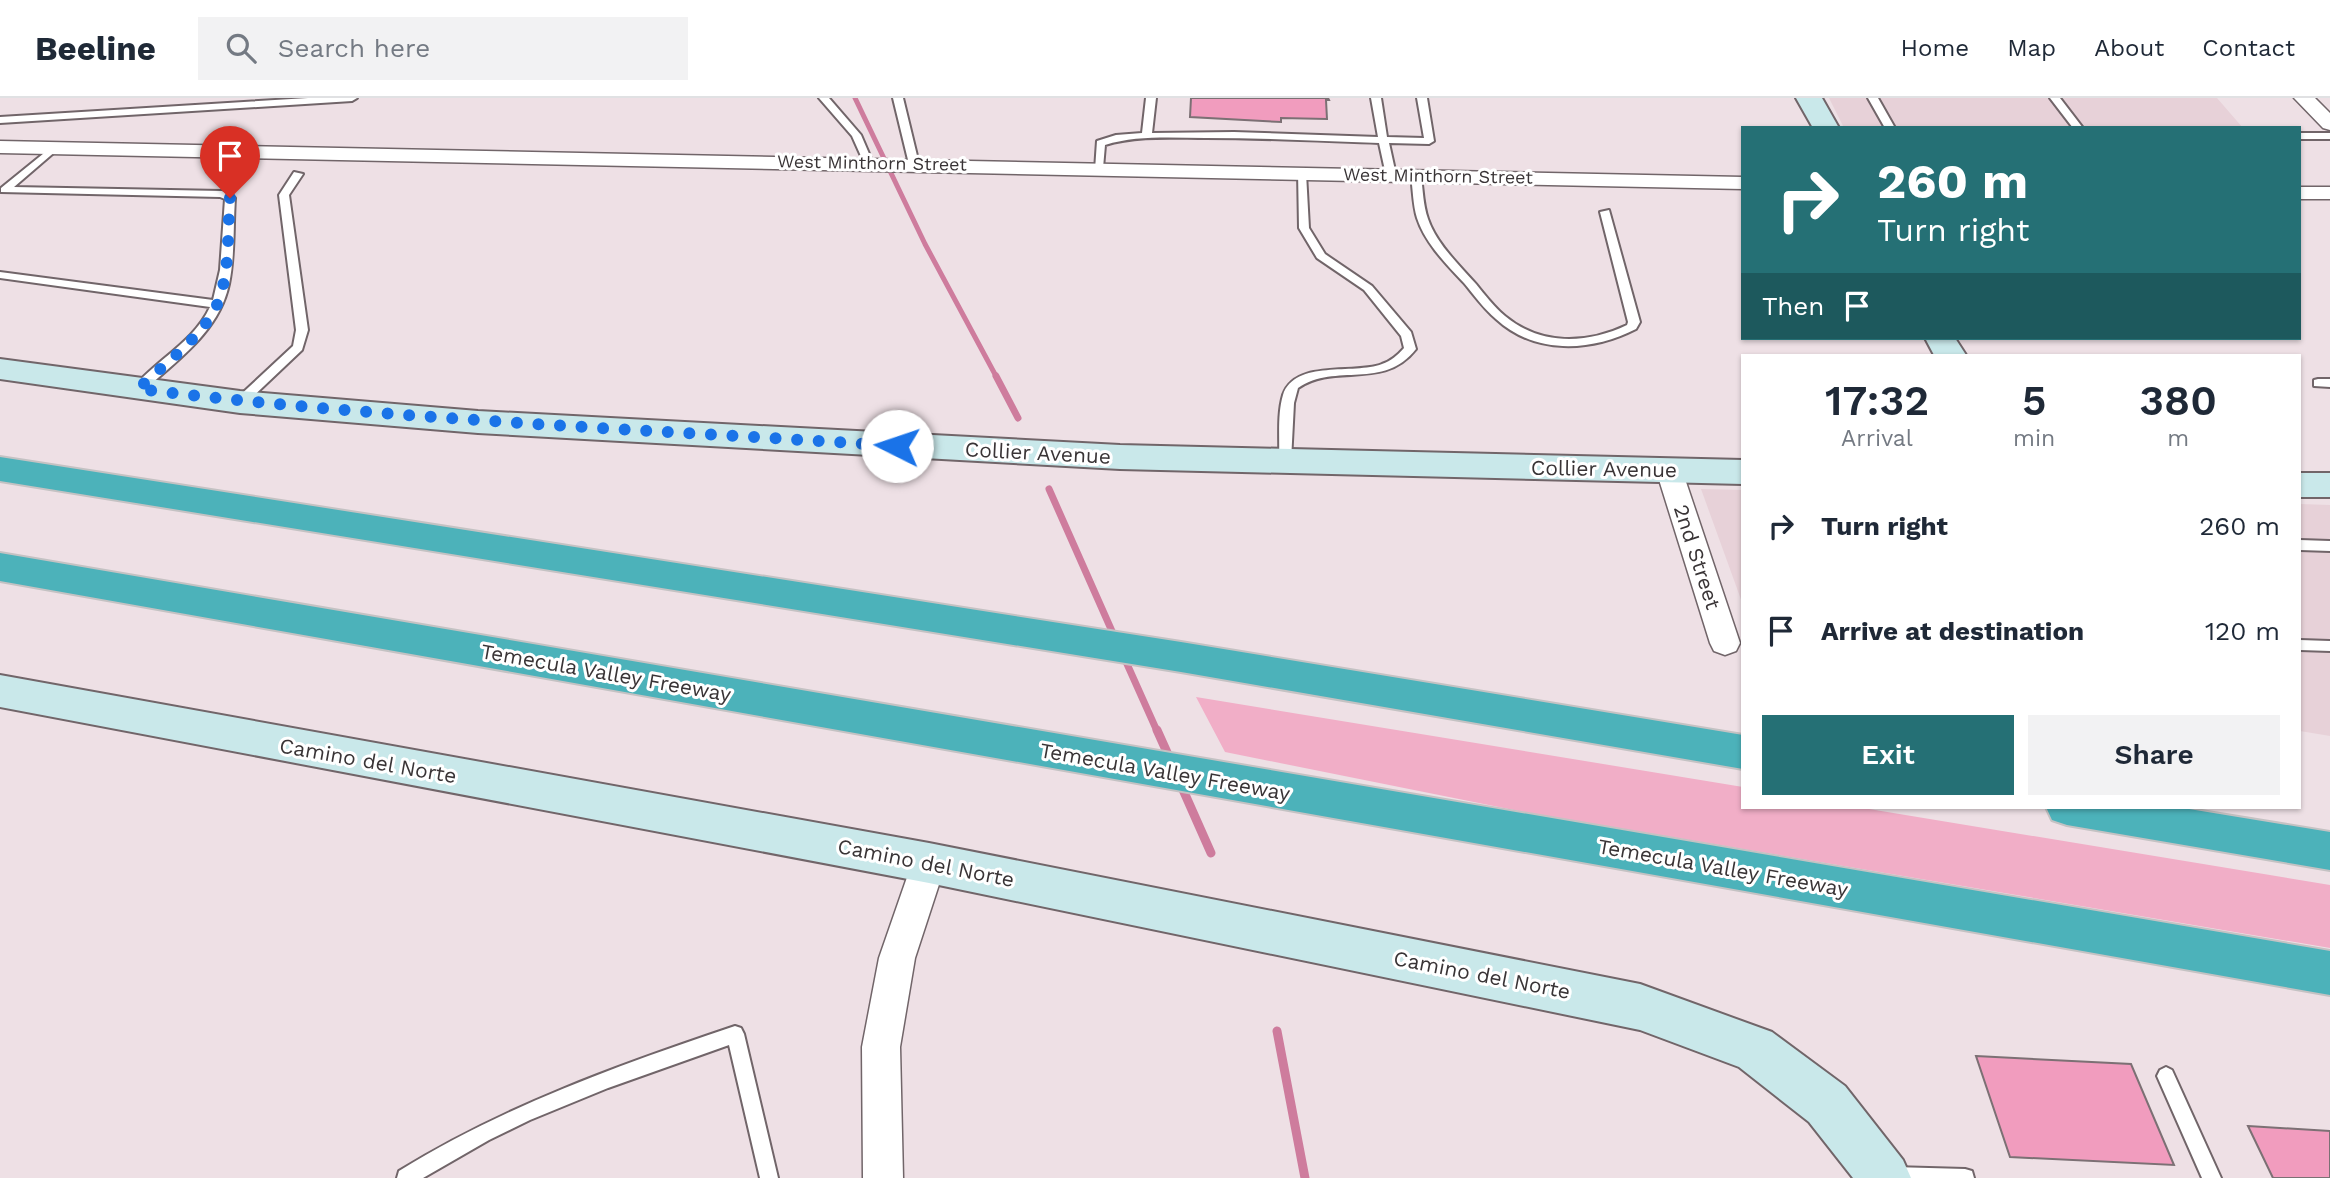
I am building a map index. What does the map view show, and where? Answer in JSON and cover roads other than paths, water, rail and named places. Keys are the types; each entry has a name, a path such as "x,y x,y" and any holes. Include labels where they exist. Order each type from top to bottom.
{"highway":[{"path":"0,469 1181,657 1741,752"},
{"name":"Temecula Valley Freeway","path":"0,567 2330,973"},
{"path":"2079,809 2330,851"}],"main road":[{"path":"1810,98 1825,126"},
{"name":"Collier Avenue","path":"0,369 240,402 478,422 910,447 1285,461 1741,472"},
{"path":"2301,485 2330,485"},
{"name":"Camino del Norte","path":"0,691 929,863 1640,1007 1755,1049 1827,1104 1884,1177"}],"street":[{"path":"2304,98 2330,124"},
{"name":"West Minthorn Street","path":"0,147 844,162 1741,183"},
{"path":"2301,193 2330,193"},
{"name":"2nd Street","path":"1669,470 1725,643"},
{"path":"883,1178 881,1047 897,958 929,863"}],"lane":[{"path":"0,120 352,98"},
{"path":"824,98 856,135 868,163"},
{"path":"898,98 922,164"},
{"path":"1147,134 1150,98"},
{"path":"1376,98 1391,175"},
{"path":"1098,168 1100,143 1107,137 1147,134 1429,141 1422,98"},
{"path":"1873,98 1889,126"},
{"path":"2055,98 2076,126"},
{"path":"2301,136 2330,136"},
{"path":"0,203 5,190 54,148"},
{"path":"1285,461 1289,393 1297,382 1308,375 1354,374 1381,369 1397,362 1410,349 1407,335 1368,288 1321,256 1304,228 1301,173"},
{"path":"240,402 298,347 302,330 284,195 298,174"},
{"path":"1416,176 1423,221 1455,267 1502,319 1518,331 1567,344 1589,342 1632,327 1634,322 1605,212"},
{"path":"5,190 226,195 230,198 223,281 216,304 204,326 138,389"},
{"path":"0,275 216,304"},
{"path":"2301,544 2330,546"},
{"path":"2301,645 2330,646"},
{"path":"406,1178 442,1154 607,1078 735,1034 769,1178"},
{"path":"2166,1076 2212,1178"},
{"path":"1884,1177 1965,1178"}],"waterway":[{"path":"855,98 925,244 997,378"},
{"path":"996,376 1018,418"},
{"path":"1049,489 1115,638"},
{"path":"1123,655 1157,731"},
{"path":"1157,730 1170,759"},
{"path":"1180,783 1211,853"},
{"path":"1277,1031 1305,1178"}]}
